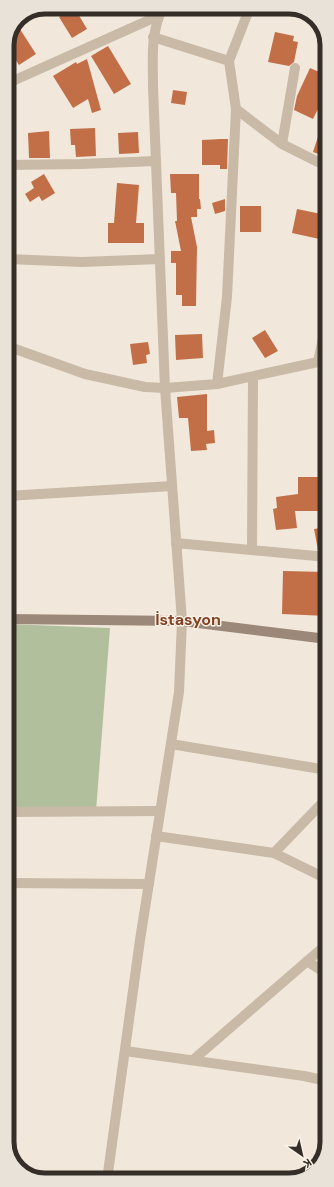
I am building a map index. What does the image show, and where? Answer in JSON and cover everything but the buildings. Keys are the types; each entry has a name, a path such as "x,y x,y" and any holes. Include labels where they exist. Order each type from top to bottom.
{"main road":[{"path":"14,619 182,622 320,638"}],"street":[{"path":"14,80 156,14"},
{"path":"108,1173 156,836 179,692 182,622 165,388 152,87 153,37 159,14"},
{"path":"217,384 227,297 236,109 229,61 247,14"},
{"path":"153,37 229,61"},
{"path":"282,144 295,68"},
{"path":"236,109 282,144 320,163"},
{"path":"14,165 156,161"},
{"path":"14,259 82,262 160,259"},
{"path":"14,349 85,374 145,387 165,388 217,384 320,364"},
{"path":"252,550 253,377"},
{"path":"14,496 172,486"},
{"path":"176,543 320,556"},
{"path":"171,744 320,769"},
{"path":"274,853 320,805"},
{"path":"14,812 160,811"},
{"path":"156,836 274,853 320,876"},
{"path":"14,883 149,884"},
{"path":"193,1060 320,950"},
{"path":"307,961 320,969"},
{"path":"125,1051 320,1079"}],"green space":[{"path":"14,624 110,628 96,811 14,812"}],"district":[{"name":"İstasyon","path":"188,619"}]}
